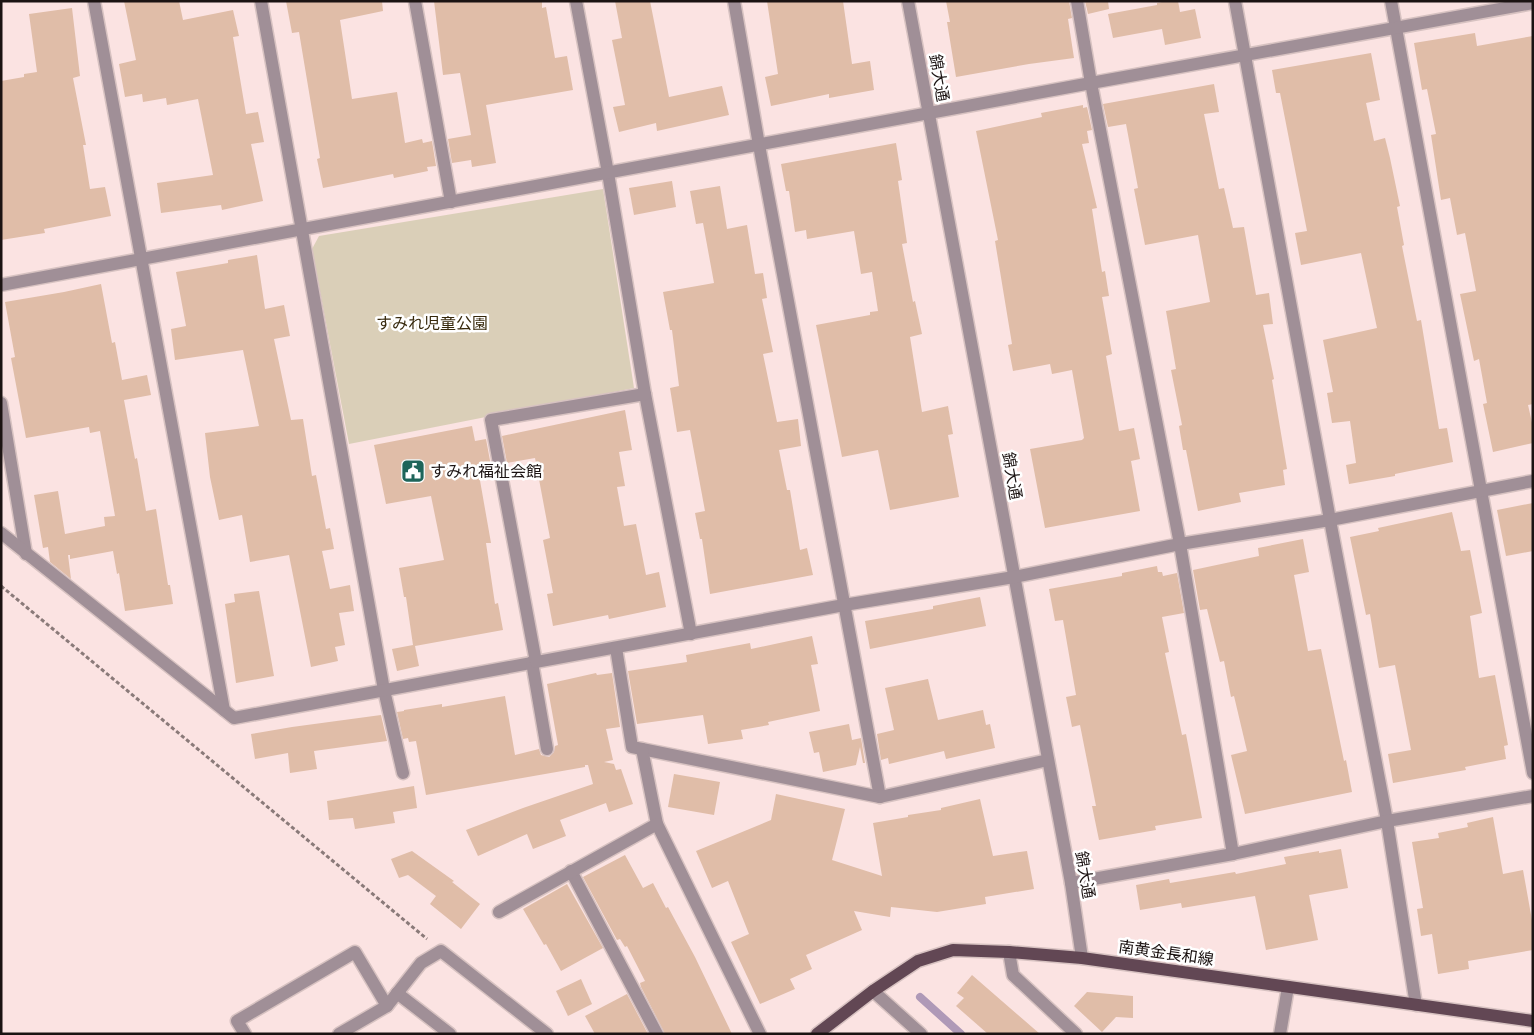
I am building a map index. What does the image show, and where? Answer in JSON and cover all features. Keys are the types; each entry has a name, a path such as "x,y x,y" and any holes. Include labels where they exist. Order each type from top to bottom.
{"main road":[{"name":"南黄金長和線","path":"817,1034 918,961 953,950 1082,958 1533,1021"}],"street":[{"path":"94,1 224,710"},
{"path":"261,1 384,690 403,773"},
{"path":"415,1 451,202"},
{"path":"576,1 608,172 645,394 691,634"},
{"path":"734,1 880,797"},
{"name":"錦大通","path":"908,1 1071,884 1082,958"},
{"path":"1077,1 1091,83 1180,544 1233,854"},
{"path":"1235,1 1387,821 1416,1005"},
{"path":"1391,1 1533,773"},
{"path":"1,285 1533,3"},
{"path":"547,749 534,662 491,420 645,394"},
{"path":"1,403 26,554"},
{"path":"1,534 234,718 844,605 1014,577 1180,544 1330,520 1533,481"},
{"path":"616,648 632,747 880,797 1048,760"},
{"path":"642,749 657,824 760,1034"},
{"path":"1071,884 1233,854 1387,821 1533,796"},
{"path":"499,912 657,824"},
{"path":"571,871 656,1034"},
{"path":"339,1034 387,1006 421,963 440,951 547,1034"},
{"path":"245,1034 238,1021 355,952 387,1006"},
{"path":"1009,952 1012,975 1076,1034"},
{"path":"1280,1034 1288,987"},
{"path":"874,991 922,1034"},
{"path":"397,993 450,1034"}],"path":[{"path":"1,586 440,951"}],"green space":[{"name":"すみれ児童公園","path":"603,189 634,388 349,444 312,249 319,236"}],"building":[{"path":"124,1 179,1 183,20 233,10 239,36 233,37 246,114 258,112 264,142 251,144 263,201 222,210 221,205 161,213 157,183 213,175 198,99 167,105 166,98 143,102 142,94 125,97 119,64 136,60"},
{"path":"286,1 382,1 383,11 340,20 352,99 397,92 405,143 422,139 423,143 432,141 436,166 427,167 428,171 394,178 393,174 323,188 317,159 320,158 299,32 292,33"},
{"path":"434,1 542,1 542,8 546,7 555,58 567,56 573,90 486,105 496,163 472,167 471,160 452,163 448,139 471,135 460,73 443,75"},
{"path":"615,1 650,1 669,97 722,86 729,115 657,131 656,123 619,132 613,107 625,105 612,40 622,38"},
{"path":"767,1 843,1 852,64 870,61 874,90 829,98 829,94 771,106 765,77 778,74"},
{"path":"946,1 1069,1 1072,18 1068,19 1074,58 956,77 947,22 950,22"},
{"path":"1085,1 1108,1 1109,9 1088,14"},
{"path":"1178,1 1180,12 1195,9 1201,38 1165,45 1162,29 1113,38 1108,14 1157,5 1157,3"},
{"path":"72,8 80,76 73,78 86,145 83,145 90,189 105,187 111,216 44,229 45,233 1,240 1,81 24,77 24,74 37,72 29,14"},
{"path":"1475,33 1477,46 1533,36 1533,404 1528,405 1533,427 1533,443 1493,452 1483,404 1487,403 1479,359 1474,361 1460,294 1476,291 1465,233 1457,235 1450,198 1441,200 1431,135 1436,134 1427,89 1422,90 1414,43"},
{"path":"1371,53 1380,100 1366,103 1374,141 1385,138 1390,158 1400,206 1397,207 1404,245 1402,246 1417,321 1421,320 1439,429 1447,428 1453,462 1395,474 1395,476 1349,484 1346,465 1356,463 1350,421 1332,423 1327,393 1333,392 1323,340 1377,328 1361,253 1301,265 1295,233 1307,231 1280,93 1276,93 1272,70"},
{"path":"1214,84 1219,112 1204,114 1219,189 1224,188 1233,228 1244,227 1256,295 1269,293 1273,324 1263,325 1274,379 1272,380 1287,469 1283,470 1285,485 1239,493 1241,502 1198,511 1186,450 1183,450 1179,426 1182,425 1171,370 1176,369 1166,311 1210,302 1198,235 1145,245 1134,189 1138,188 1126,124 1108,127 1103,104"},
{"path":"1083,105 1083,108 1087,107 1092,130 1087,131 1089,143 1082,144 1097,208 1092,209 1102,272 1105,271 1109,296 1102,297 1112,354 1106,356 1119,431 1134,428 1140,459 1131,461 1140,511 1045,528 1030,449 1082,440 1084,438 1072,370 1052,374 1050,364 1013,371 1008,345 1012,344 995,241 998,240 976,131 1042,117 1041,113"},
{"path":"896,143 902,180 898,181 907,243 902,244 913,302 915,301 922,334 910,337 922,412 948,406 953,434 948,435 959,497 890,510 878,450 842,457 816,325 870,315 870,312 878,311 872,272 861,274 854,231 807,239 806,230 795,232 789,191 786,191 781,164"},
{"path":"672,181 676,207 634,215 629,188"},
{"path":"720,186 727,229 747,225 755,274 763,273 767,298 762,299 773,352 763,354 777,422 798,419 801,446 779,450 787,490 790,490 800,550 807,548 813,575 710,594 702,539 700,539 695,513 705,511 690,430 677,432 670,388 679,386 672,330 670,330 663,292 714,283 703,223 696,224 690,191"},
{"path":"257,255 265,309 284,305 290,336 274,339 291,420 303,419 312,476 316,475 326,529 330,528 334,549 322,551 330,589 350,585 354,611 339,613 345,645 335,647 338,661 311,667 289,555 250,562 242,515 219,520 210,477 205,433 259,426 243,350 175,360 171,329 186,326 176,272 228,263 228,260"},
{"path":"101,284 112,343 115,342 122,380 147,375 151,395 124,400 146,511 156,509 168,585 170,585 173,604 125,611 119,573 117,574 113,551 70,559 70,555 68,555 71,579 50,562 48,547 43,548 34,495 58,491 65,534 105,526 104,517 115,516 100,431 90,433 89,427 26,438 11,358 15,357 5,302"},
{"path":"625,410 632,450 619,452 625,486 617,487 624,526 636,524 646,575 659,572 666,607 609,619 608,615 553,626 547,594 553,593 543,540 550,538 535,458 507,463 502,436"},
{"path":"472,426 475,441 486,439 491,466 478,469 491,543 486,543 495,604 498,603 503,630 415,646 419,666 397,671 392,649 413,645 406,597 404,597 399,568 444,560 431,496 386,504 374,445"},
{"path":"1533,503 1533,551 1506,556 1497,510"},
{"path":"1452,512 1461,551 1470,550 1482,613 1470,616 1479,678 1495,675 1508,745 1504,746 1506,759 1465,767 1466,770 1393,783 1388,754 1411,750 1395,665 1379,668 1370,614 1366,615 1350,537 1379,531 1378,528"},
{"path":"1303,539 1309,572 1294,575 1308,651 1321,649 1352,792 1245,814 1231,755 1247,751 1234,696 1231,697 1224,661 1220,662 1207,609 1200,610 1193,570 1259,556 1258,548"},
{"path":"1157,566 1158,572 1162,572 1163,576 1177,573 1184,613 1162,617 1169,652 1165,653 1182,735 1186,734 1202,818 1155,826 1156,830 1099,840 1092,806 1096,806 1080,725 1072,727 1066,697 1076,695 1063,620 1055,621 1049,589 1122,576 1122,573"},
{"path":"259,591 274,676 236,683 225,604 235,602 234,594"},
{"path":"980,597 986,626 870,649 865,621 933,609 933,606"},
{"path":"812,636 818,664 811,665 820,711 768,722 769,725 741,730 743,739 708,744 703,715 637,724 628,671 687,662 686,655 750,643 751,649"},
{"path":"596,673 597,675 612,673 620,727 606,729 613,760 604,762 614,764 616,770 621,769 633,804 609,812 606,803 560,820 566,836 533,849 527,834 478,856 466,830 593,784 588,765 426,795 416,741 409,742 408,738 403,739 397,712 442,704 442,707 505,696 515,755 539,749 541,755 549,757 554,752 555,746 558,745 547,684"},
{"path":"928,679 938,720 983,710 986,725 990,724 995,748 946,759 944,751 889,764 888,758 881,760 877,734 894,730 885,688"},
{"path":"381,715 387,741 314,751 317,769 290,773 288,753 255,759 251,734"},
{"path":"849,724 852,740 861,738 865,763 863,763 860,747 856,765 823,772 819,752 814,753 809,732"},
{"path":"674,774 720,782 714,815 668,807"},
{"path":"414,786 417,808 393,812 395,823 355,829 353,818 329,820 327,801"},
{"path":"776,794 845,809 832,860 882,876 873,823 941,810 941,808 980,799 993,856 1027,851 1034,889 985,897 986,904 937,912 891,907 890,917 854,911 862,930 806,955 812,969 790,979 795,989 760,1004 731,942 749,934 728,881 712,888 696,851 771,820"},
{"path":"1493,817 1503,874 1523,870 1533,926 1533,950 1468,961 1469,969 1438,974 1432,934 1421,936 1417,909 1423,908 1412,842 1439,838 1438,833 1468,827 1467,823"},
{"path":"1341,849 1348,888 1309,895 1318,940 1266,950 1255,896 1182,908 1181,903 1140,910 1136,885 1169,879 1170,883 1235,872 1236,874 1286,864 1284,857"},
{"path":"412,851 454,881 452,882 480,904 461,929 430,904 436,896 408,875 399,878 391,859"},
{"path":"625,855 643,888 653,883 666,908 668,907 695,957 732,1034 665,1034 641,987 640,983 645,981 627,946 625,947 620,939 617,940 583,877"},
{"path":"567,884 603,948 561,971 523,909"},
{"path":"972,975 1040,1034 988,1034 956,1006 964,998 957,993"},
{"path":"581,979 592,1004 568,1016 556,991"},
{"path":"1087,992 1133,996 1133,1018 1116,1017 1102,1032 1074,1006"},
{"path":"627,994 648,1034 595,1034 585,1016"}],"waterway":[{"path":"920,997 961,1034"}],"place":[{"name":"すみれ福祉会館","path":"413,471"}]}
